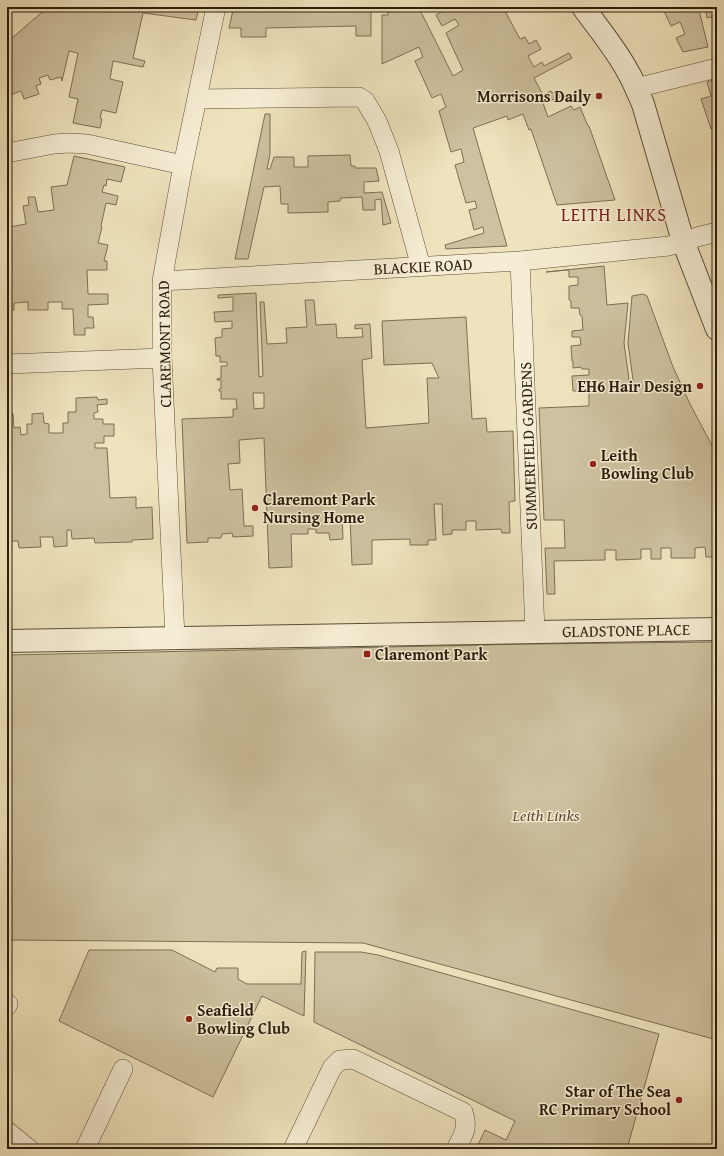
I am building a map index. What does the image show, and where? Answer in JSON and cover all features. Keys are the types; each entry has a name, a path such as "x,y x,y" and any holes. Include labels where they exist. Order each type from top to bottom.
{"street":[{"name":"CLAREMONT ROAD","path":"175,638 162,358 162,281 183,165 216,7"},
{"path":"583,7 619,57 643,104 684,241 717,329"},
{"path":"636,88 717,68"},
{"path":"197,98 359,97 365,102 377,121 389,151 421,267"},
{"path":"7,153 54,144 74,143 87,144 183,165"},
{"name":"BLACKIE ROAD","path":"162,281 520,261 669,246 717,232"},
{"name":"SUMMERFIELD GARDENS","path":"520,261 535,632"},
{"path":"7,364 162,358"},
{"name":"GLADSTONE PLACE","path":"535,632 717,629"},
{"path":"7,641 535,632"},
{"path":"293,1149 332,1068 340,1060 353,1059 463,1112 466,1120 465,1130 456,1149"},
{"path":"85,1149 123,1069"},
{"path":"7,1131 29,1149"}],"green space":[{"path":"48,7 199,7 196,20 143,13 133,58 145,61 143,67 113,61 110,79 123,82 116,113 102,110 100,128 73,123 78,99 69,97 78,53 69,51 62,81 61,77 50,80 48,75 39,78 41,84 36,86 39,94 24,99 21,91 7,96 7,29 12,38"},
{"path":"441,7 503,7 520,39 525,37 529,44 536,40 541,49 528,56 534,67 542,62 544,66 569,53 572,58 534,78 543,95 557,90 561,97 543,103 548,117 571,106 574,110 580,107 589,126 615,200 557,205 531,129 529,130 523,114 508,120 507,116 473,128 507,246 446,249 445,245 484,233 483,227 474,230 469,210 477,208 475,201 466,203 455,165 464,162 461,149 451,152 439,111 446,107 441,94 432,98 415,61 423,57 419,47 382,64 382,15 388,15 388,8 419,8 453,76 463,70 446,33 459,25 455,19 442,26 436,15 443,11"},
{"path":"662,7 717,7 717,16 707,18 705,8 699,10 708,47 683,52 676,38 685,34 680,22 671,26"},
{"path":"371,8 371,36 356,36 356,26 266,28 266,37 241,37 241,28 229,28 233,10"},
{"path":"717,79 717,127 711,129 701,99 711,96 707,82"},
{"path":"265,114 270,114 270,154 267,169 270,169 274,157 294,157 294,167 308,167 308,156 350,155 351,166 355,166 355,168 376,168 379,181 364,182 364,193 382,192 391,223 383,225 381,199 375,200 375,210 363,210 362,197 341,198 340,201 328,202 328,212 288,213 288,204 281,204 280,186 264,187 248,259 235,259"},
{"path":"74,156 125,167 121,182 107,179 106,186 104,185 102,192 118,196 116,205 106,203 98,243 108,245 104,261 107,261 107,270 87,270 88,294 108,294 108,304 88,305 88,317 93,317 94,328 85,328 85,335 74,335 73,309 62,309 62,302 48,302 48,310 28,310 28,302 14,303 14,310 7,311 7,216 9,227 26,224 23,206 29,205 28,197 35,197 38,212 54,210 51,187 67,185"},
{"path":"604,266 607,305 628,303 624,343 630,387 634,387 628,343 632,296 643,294 647,296 673,367 690,404 717,455 717,547 714,548 714,557 706,557 705,547 695,548 695,558 671,558 671,548 661,548 661,559 651,559 651,549 641,549 641,559 616,560 616,550 605,550 605,560 554,561 555,594 547,594 545,548 565,548 564,520 544,520 539,408 589,406 589,391 573,391 572,376 589,375 589,369 582,369 581,367 573,368 572,361 571,346 581,345 580,337 572,337 572,331 583,330 582,316 580,315 579,308 571,308 571,301 569,300 569,286 578,285 578,277 569,277 569,271 567,270 546,272"},
{"path":"256,293 259,377 263,376 260,302 264,302 267,344 287,343 286,328 307,327 305,300 314,300 316,325 336,324 337,338 363,337 362,328 355,329 355,325 370,324 372,358 362,360 366,428 429,423 427,378 439,378 432,363 384,365 382,321 466,317 472,419 486,418 487,432 513,431 515,501 509,502 510,533 502,533 501,529 476,530 476,521 466,521 466,530 452,530 452,534 443,535 442,504 434,504 436,540 428,540 428,545 410,545 410,539 372,540 372,564 352,565 350,516 342,516 343,539 330,540 329,533 316,533 316,529 308,529 308,534 291,534 292,567 269,568 264,438 239,440 240,463 228,464 230,490 242,489 244,526 253,526 253,536 233,537 232,533 222,534 221,538 208,538 208,542 187,543 182,419 233,417 233,409 237,409 236,399 221,399 221,391 219,391 219,389 221,388 221,380 217,380 221,378 221,366 227,366 227,362 220,362 220,356 216,356 215,338 222,337 222,329 232,328 232,321 215,322 214,312 233,311 233,297 218,298 218,295","holes":["253,393 264,393 264,408 254,409"]},
{"path":"97,397 98,400 107,399 107,404 97,405 98,412 94,413 94,419 103,419 103,424 114,424 114,436 104,436 104,443 95,443 95,448 107,448 110,498 136,497 136,508 152,507 153,539 132,540 132,542 95,543 94,538 72,539 71,530 67,530 67,546 54,547 53,537 40,537 41,547 19,548 18,541 8,541 9,548 7,548 7,414 13,414 14,428 20,427 21,435 27,434 27,424 32,424 32,414 43,413 44,423 49,424 49,433 63,433 63,423 68,423 68,412 76,412 76,398"},
{"name":"Leith Links","path":"717,642 717,1040 363,943 7,940 7,655 529,644"},
{"path":"89,950 172,950 215,972 217,968 238,968 238,979 247,984 301,984 302,952 306,951 304,1016 262,996 213,1097 59,1021"},
{"path":"315,952 361,952 378,955 659,1034 627,1149 476,1149 485,1130 506,1140 515,1121 314,1022"}],"place":[{"name":"Morrisons Daily","path":"599,96"},
{"name":"EH6 Hair Design","path":"700,386"},
{"name":"Leith Bowling Club","path":"593,464"},
{"name":"Claremont Park Nursing Home","path":"255,508"},
{"name":"Claremont Park","path":"367,654"},
{"name":"Seafield Bowling Club","path":"189,1019"},
{"name":"Star of The Sea RC Primary School","path":"679,1100"}],"district":[{"name":"LEITH LINKS","path":"614,214"}]}
